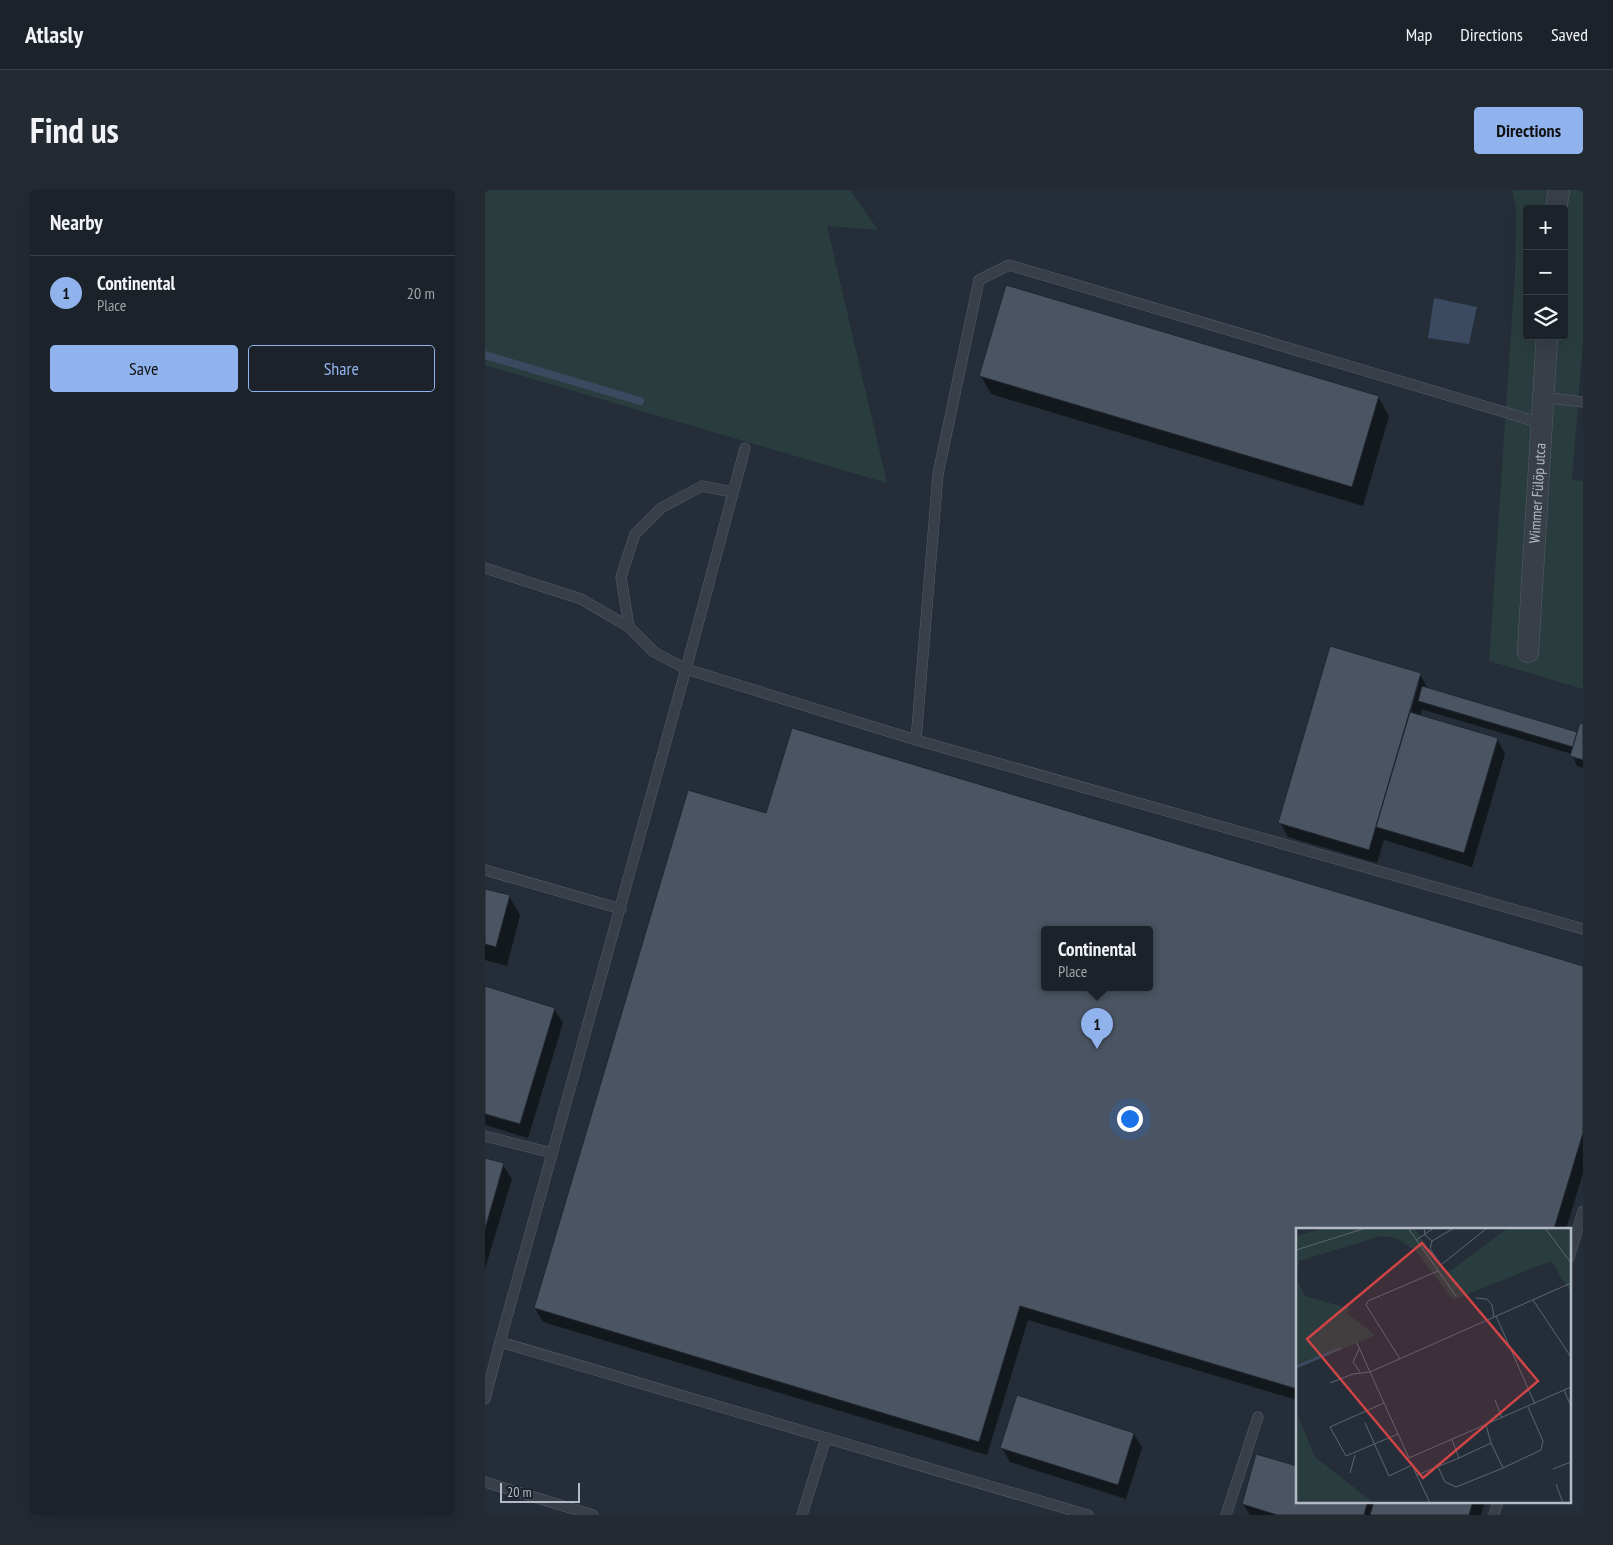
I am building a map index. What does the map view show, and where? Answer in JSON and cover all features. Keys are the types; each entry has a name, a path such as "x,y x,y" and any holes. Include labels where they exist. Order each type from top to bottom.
{"street":[{"path":"1557,205 1559,190"},
{"name":"Wimmer Fülöp utca","path":"1527,652 1547,340"}],"lane":[{"path":"916,740 938,474 979,280 1009,265 1541,422"},
{"path":"1542,397 1583,402"},
{"path":"485,1396 621,909 745,448"},
{"path":"629,627 621,578 635,534 661,508 702,486 732,492"},
{"path":"485,568 581,599 629,627 654,652 686,669 916,740 1583,929"},
{"path":"485,870 621,909"},
{"path":"485,1136 552,1153"},
{"path":"1571,1251 1583,1211"},
{"path":"500,1342 1088,1515"},
{"path":"1226,1515 1258,1417"},
{"path":"802,1515 826,1438"},
{"path":"485,1482 593,1515"},
{"path":"1494,1515 1498,1502"}],"shaded area":[{"path":"485,190 850,190 878,230 827,226 887,483 485,365"},
{"path":"1512,190 1583,190 1583,340 1572,480 1583,481 1583,689 1489,661 1515,274 1516,209"}],"water":[{"path":"1434,298 1477,307 1469,344 1428,338"}],"building":[{"path":"1006,285 1379,396 1352,487 979,376"},
{"path":"1330,646 1421,673 1369,850 1278,823"},
{"path":"1422,686 1577,732 1573,747 1418,701"},
{"path":"1410,712 1498,738 1464,853 1376,827"},
{"path":"1580,723 1583,724 1583,760 1570,756"},
{"path":"792,728 1583,966 1583,1133 1554,1228 1296,1228 1296,1389 1020,1306 979,1442 534,1308 688,790 766,813"},
{"path":"485,889 510,895 496,947 485,944"},
{"path":"485,986 555,1008 520,1124 485,1114"},
{"path":"485,1158 504,1163 485,1229"},
{"path":"1017,1395 1134,1433 1118,1485 1000,1448"},
{"path":"1256,1454 1296,1466 1296,1502 1368,1502 1364,1515 1277,1515 1242,1504"},
{"path":"1374,1502 1473,1502 1469,1515 1370,1515"}],"waterway":[{"path":"485,355 640,401"}],"place":[{"name":"Continental","path":"1097,1049"}]}
